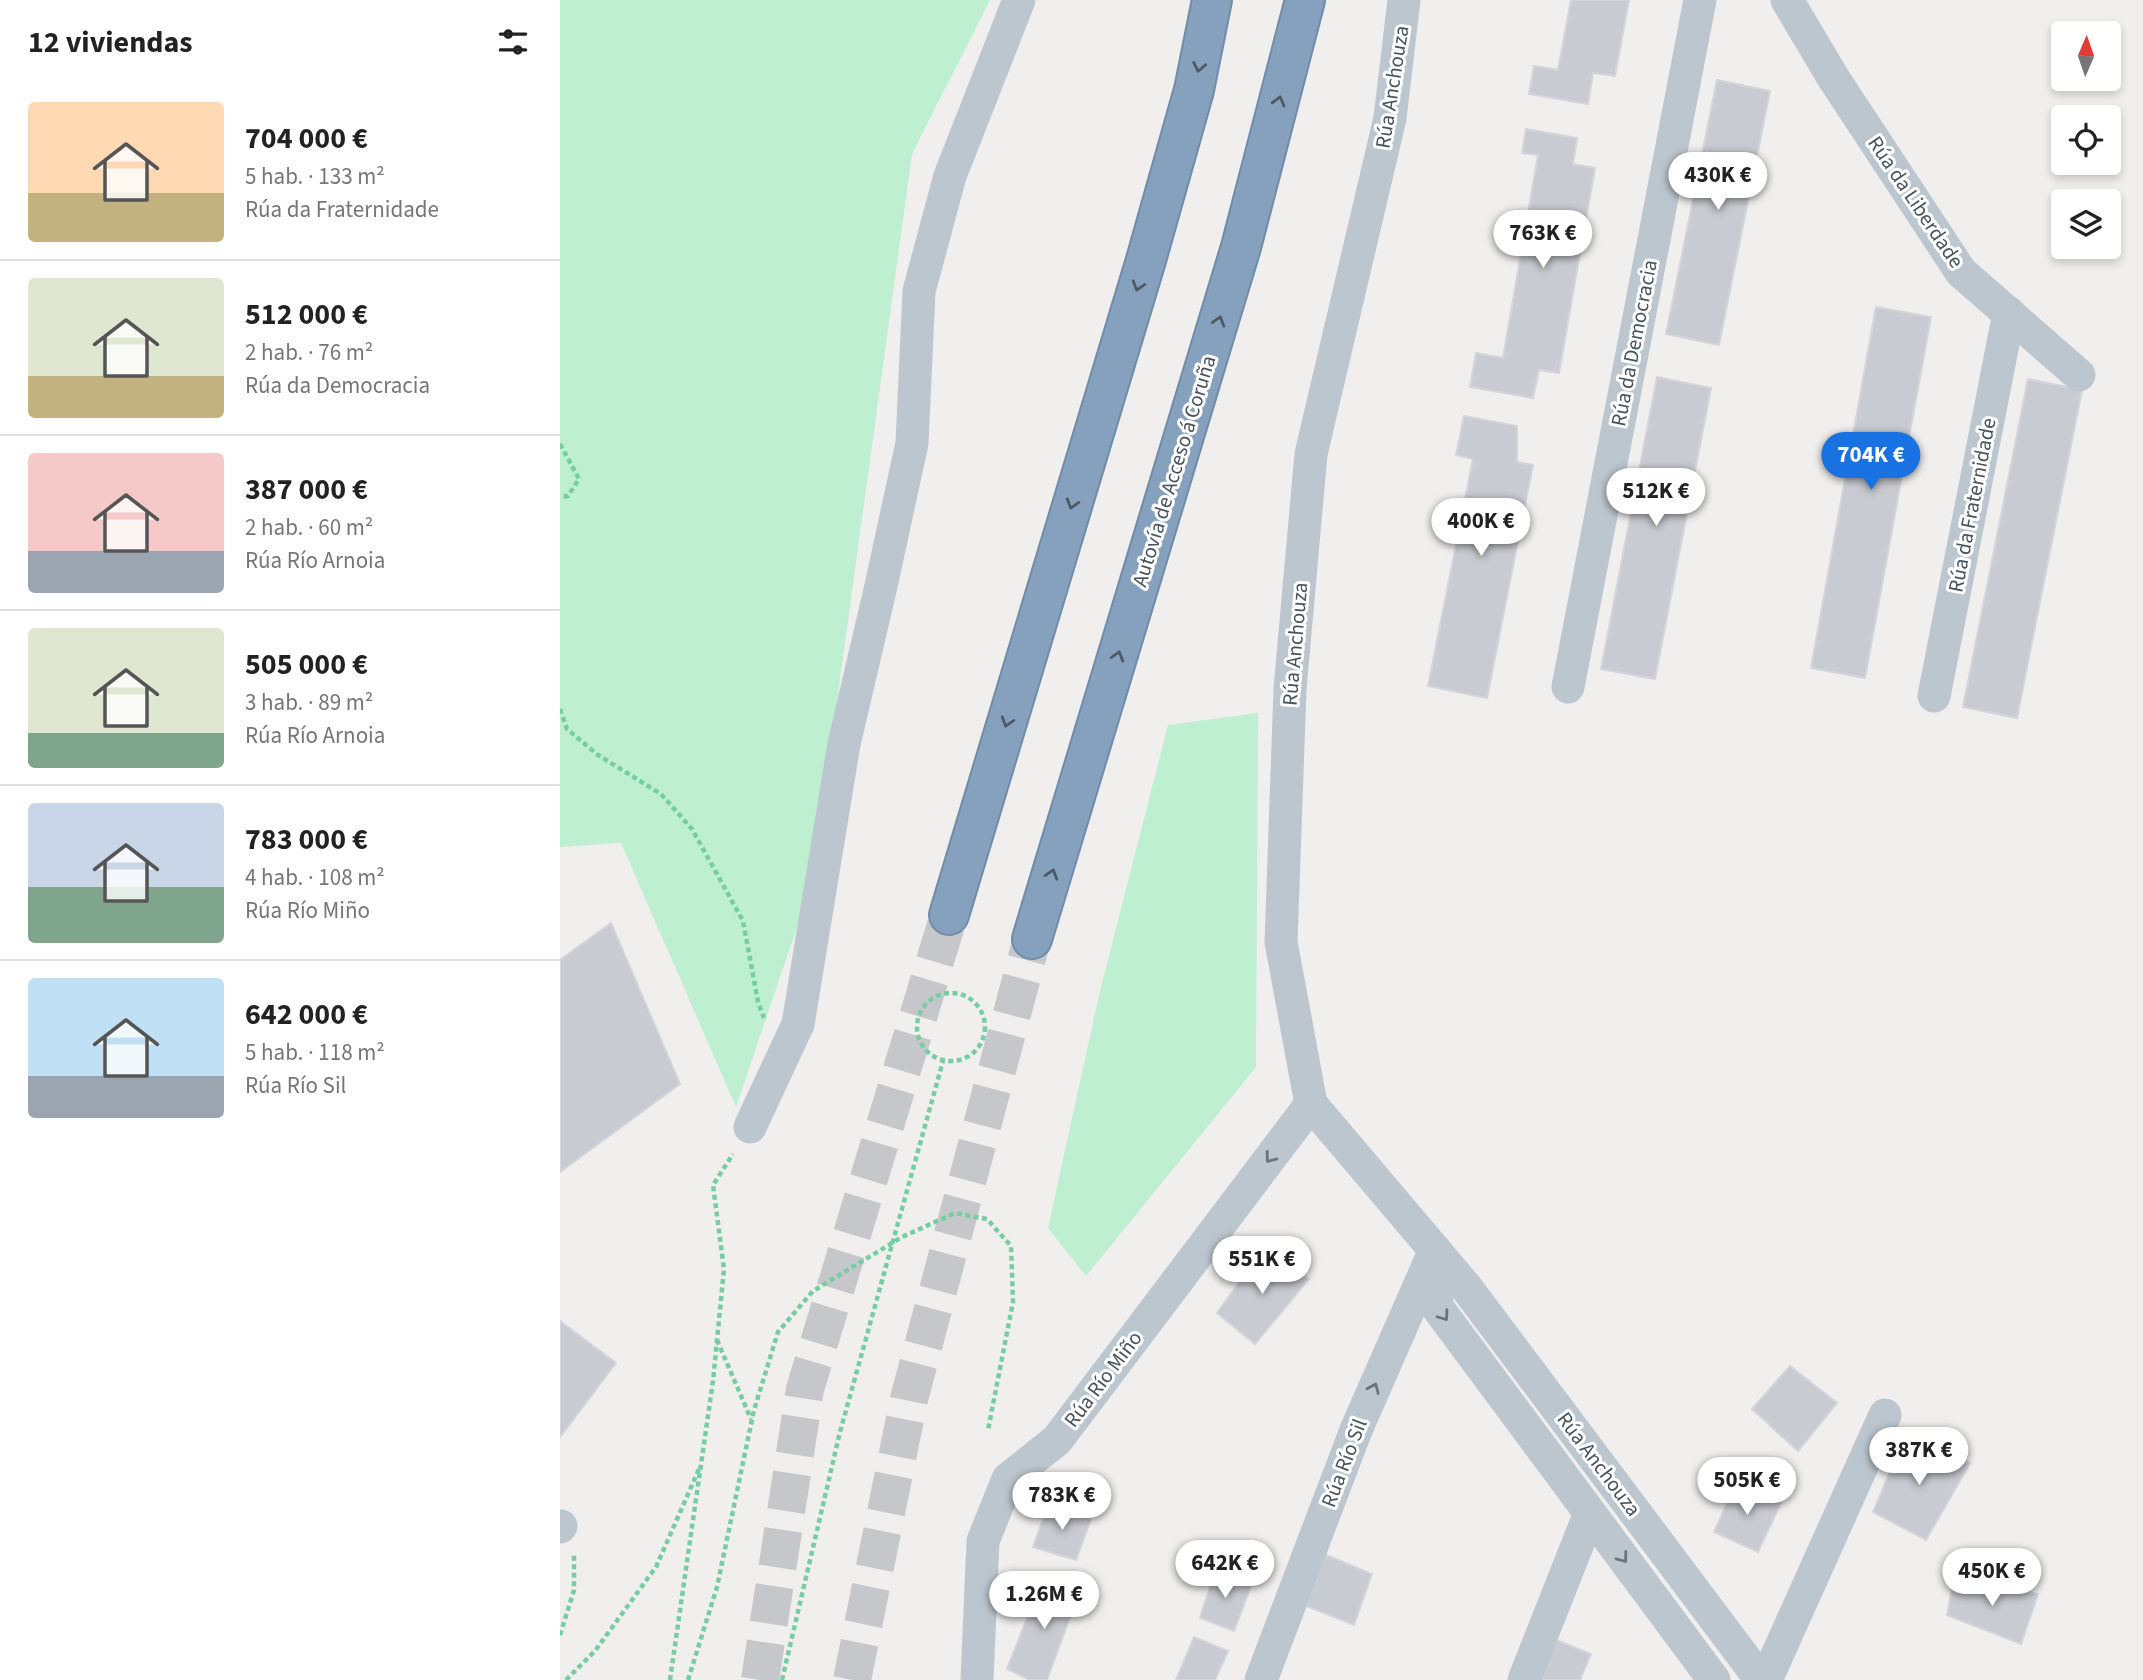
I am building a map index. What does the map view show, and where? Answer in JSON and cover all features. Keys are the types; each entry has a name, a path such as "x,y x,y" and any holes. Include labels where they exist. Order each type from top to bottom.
{"highway":[{"path":"949,915 1149,247 1194,90 1212,0"},
{"name":"Autovía de Acceso á Coruña","path":"1032,939 1241,247 1305,0"}],"street":[{"path":"750,1127 798,1024 844,744 912,443 919,291 950,176 1019,0"},
{"name":"Rúa Anchouza","path":"1404,0 1390,118 1311,454 1290,689 1281,942 1311,1104 1466,1287 1763,1680"},
{"name":"Rúa da Democracia","path":"1568,687 1700,0"},
{"name":"Rúa da Liberdade","path":"1787,0 1834,79 1961,272 2080,375"},
{"name":"Rúa da Fraternidade","path":"1934,696 2009,313"},
{"name":"Rúa Río Miño","path":"976,1680 983,1541 1008,1479 1057,1440 1311,1104"},
{"name":"Rúa Anchouza","path":"1435,1250 1437,1307 1714,1680"},
{"name":"Rúa Río Sil","path":"1261,1680 1356,1430 1435,1250"},
{"path":"1763,1680 1885,1415"},
{"path":"1524,1680 1590,1513"}],"path":[{"path":"560,444 579,479 568,496 560,497"},
{"path":"560,709 567,729 598,755 661,794 692,829 743,921 758,1002 773,1042 783,1057"},
{"path":"949,993 964,995 981,1011 985,1021 985,1033 981,1045 965,1059 943,1061 923,1048 916,1030 918,1018 922,1007 937,996 949,993"},
{"path":"782,1680 839,1432 943,1061"},
{"path":"670,1680 701,1464 724,1269 713,1185 750,1127"},
{"path":"688,1680 717,1587 751,1421 778,1332 813,1291 902,1237 956,1213 987,1219 1011,1246 1013,1303 988,1430"},
{"path":"717,1339 751,1421"},
{"path":"566,1680 595,1651 656,1567 701,1464"},
{"path":"560,1527 574,1550 574,1590 560,1635"}],"green space":[{"path":"560,0 990,0 912,154 812,883 736,1107 621,843 560,847"},
{"path":"1258,713 1256,1067 1086,1276 1048,1228 1100,991 1168,725"}],"building":[{"path":"1571,0 1629,0 1615,76 1593,73 1588,104 1529,94 1534,66 1558,70"},
{"path":"1717,80 1770,91 1719,345 1666,334"},
{"path":"1526,129 1577,138 1573,164 1595,168 1559,373 1539,370 1533,398 1470,387 1476,353 1503,358 1538,155 1522,153"},
{"path":"1876,307 1931,317 1865,678 1811,668"},
{"path":"1657,377 1711,388 1655,679 1601,669"},
{"path":"2028,379 2082,390 2017,718 1963,707"},
{"path":"1464,416 1517,426 1517,462 1533,465 1487,698 1428,686 1473,459 1456,455"},
{"path":"611,923 680,1084 560,1172 560,960"},
{"path":"1264,1248 1309,1279 1255,1344 1217,1313"},
{"path":"560,1321 616,1363 560,1437"},
{"path":"1790,1366 1837,1403 1798,1451 1752,1409"},
{"path":"1904,1438 1970,1463 1926,1540 1873,1512"},
{"path":"1736,1483 1781,1503 1758,1552 1714,1532"},
{"path":"1049,1503 1091,1519 1076,1560 1033,1547"},
{"path":"1326,1555 1372,1574 1354,1625 1306,1606"},
{"path":"1216,1567 1252,1584 1234,1631 1200,1618"},
{"path":"1954,1577 2038,1594 2021,1644 1947,1615"},
{"path":"1043,1578 1080,1590 1047,1680 1030,1680 1007,1669"},
{"path":"1194,1637 1228,1651 1215,1680 1176,1680"},
{"path":"1556,1640 1591,1654 1580,1680 1540,1680"}],"tunnel":[{"path":"760,1680 805,1389 949,915"},
{"path":"852,1680 909,1399 1032,939"}]}
